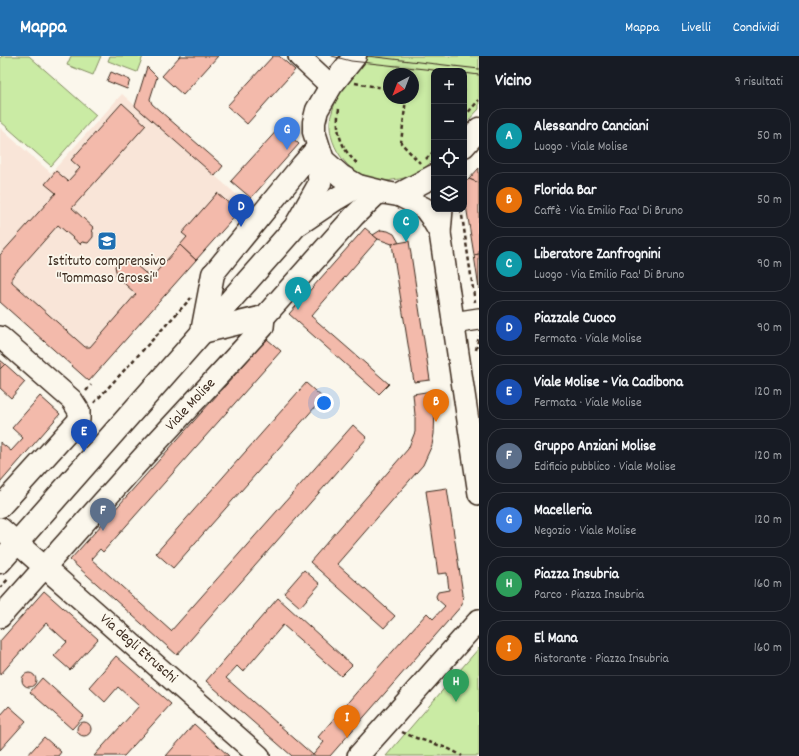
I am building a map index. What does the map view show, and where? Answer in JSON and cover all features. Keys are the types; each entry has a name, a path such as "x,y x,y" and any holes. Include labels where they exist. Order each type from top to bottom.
{"main road":[{"path":"0,562 295,227 320,183 319,177 321,154 314,132 314,122 323,98 341,91 355,56"},
{"path":"467,143 479,130"},
{"path":"321,154 341,176 374,185"},
{"path":"295,227 336,199 374,185 424,170"},
{"path":"202,332 212,274"},
{"path":"202,332 264,317"}],"street":[{"path":"299,56 341,91"},
{"path":"212,274 302,165 321,154"},
{"path":"374,185 424,208 440,233"},
{"name":"Viale Molise","path":"0,617 143,457 263,327 264,317 354,216 374,185"},
{"path":"442,212 440,233 479,494"},
{"path":"453,323 477,312"},
{"path":"0,336 72,400 79,411 79,420 0,507"},
{"name":"Via degli Etruschi","path":"0,528 259,756"},
{"path":"358,756 479,620"}],"path":[{"path":"374,185 348,154 342,144 338,133 337,120 341,91 383,89"},
{"path":"467,114 479,100"},
{"path":"405,104 401,143 424,170 431,157"},
{"path":"461,212 477,312"},
{"path":"79,420 192,296"},
{"path":"477,357 476,350 479,335"},
{"path":"397,729 416,739 452,749 462,756"}],"shaded area":[{"name":"Istituto comprensivo \"Tommaso Grossi\"","path":"122,94 246,203 89,381 0,302 0,128 51,173"}],"green space":[{"path":"2,56 29,56 96,115 51,166 0,121 0,58"},
{"path":"71,56 101,56 93,75 67,65"},
{"path":"110,56 143,56 137,72 108,61"},
{"path":"368,56 479,56 479,109 467,122 467,68 431,68 431,162 425,168 410,176 380,182 360,175 351,168 338,152 333,142 330,131 330,118 339,94"},
{"path":"479,648 479,756 386,756"}],"building":[{"path":"180,56 218,56 183,95 162,76"},
{"path":"273,56 279,56 295,70 247,124 227,106"},
{"path":"147,67 157,77 150,99 152,104 223,166 215,176 135,106"},
{"path":"111,72 130,80 127,89 107,81"},
{"path":"122,103 146,125 72,208 94,228 92,231 93,237 88,243 82,242 80,244 58,225 12,277 12,282 85,347 90,347 136,294 115,275 117,273 115,266 120,261 127,262 129,259 151,278 180,245 196,260 89,381 0,302 0,255 56,193 45,184 56,171 68,181 80,168 71,160"},
{"path":"280,127 299,144 251,198 231,181"},
{"path":"479,168 479,183 469,179"},
{"path":"469,179 479,183 479,254 474,255 467,212 467,181"},
{"path":"217,193 239,212 196,260 180,245 187,237 182,233"},
{"path":"365,228 378,239 311,316 389,384 379,394 289,314"},
{"path":"381,230 394,234 399,243 392,244 378,239 373,235"},
{"path":"409,241 430,380 414,382 392,244"},
{"path":"479,254 479,289 474,255"},
{"path":"267,339 281,351 103,552 100,549 91,559 171,631 353,425 367,438 177,655 70,560"},
{"path":"0,360 5,364 0,369"},
{"path":"5,364 25,382 11,398 0,388 0,369"},
{"path":"306,383 323,398 173,568 156,553"},
{"path":"432,391 435,410 434,434 432,445 423,465 337,564 395,616 384,628 310,562 408,449 415,432 413,394"},
{"path":"40,396 60,414 0,483 0,442 11,451 23,438 12,428"},
{"path":"447,488 463,594 462,605 330,756 292,756 206,681 278,598 352,665 341,676 283,625 243,672 237,666 226,678 313,755 324,742 318,737 368,679 427,613 433,619 445,606 437,599 436,596 438,592 449,590 447,573 438,574 426,491"},
{"path":"304,570 320,584 300,607 284,593"},
{"path":"44,591 98,639 70,670 54,656 67,642 46,623 0,675 0,641"},
{"path":"116,656 171,704 124,756 94,756 139,706 118,687 105,702 89,687"},
{"path":"26,673 32,673 36,677 36,683 32,687 26,687 22,683 22,677"},
{"path":"42,678 84,716 72,729 30,692"},
{"path":"9,706 26,721 0,750 0,716"},
{"path":"81,722 87,722 91,726 91,732 87,736 81,736 77,732 77,726"},
{"path":"194,724 229,756 166,756"},
{"path":"44,737 61,752 58,756 27,756"}],"tram line":[{"path":"332,56 351,61 431,70"},
{"path":"367,56 479,69"},
{"path":"467,73 479,75"}],"place":[{"name":"Macelleria","path":"287,150"},
{"name":"Piazzale Cuoco","path":"241,227"},
{"name":"Istituto comprensivo \"Tommaso Grossi\"","path":"107,241"},
{"name":"Liberatore Zanfrognini","path":"406,242"},
{"name":"Alessandro Canciani","path":"298,310"},
{"name":"Florida Bar","path":"436,422"},
{"name":"Viale Molise - Via Cadibona","path":"84,452"},
{"name":"Gruppo Anziani Molise","path":"103,531"},
{"name":"Piazza Insubria","path":"456,702"},
{"name":"El Mana","path":"347,738"}]}
